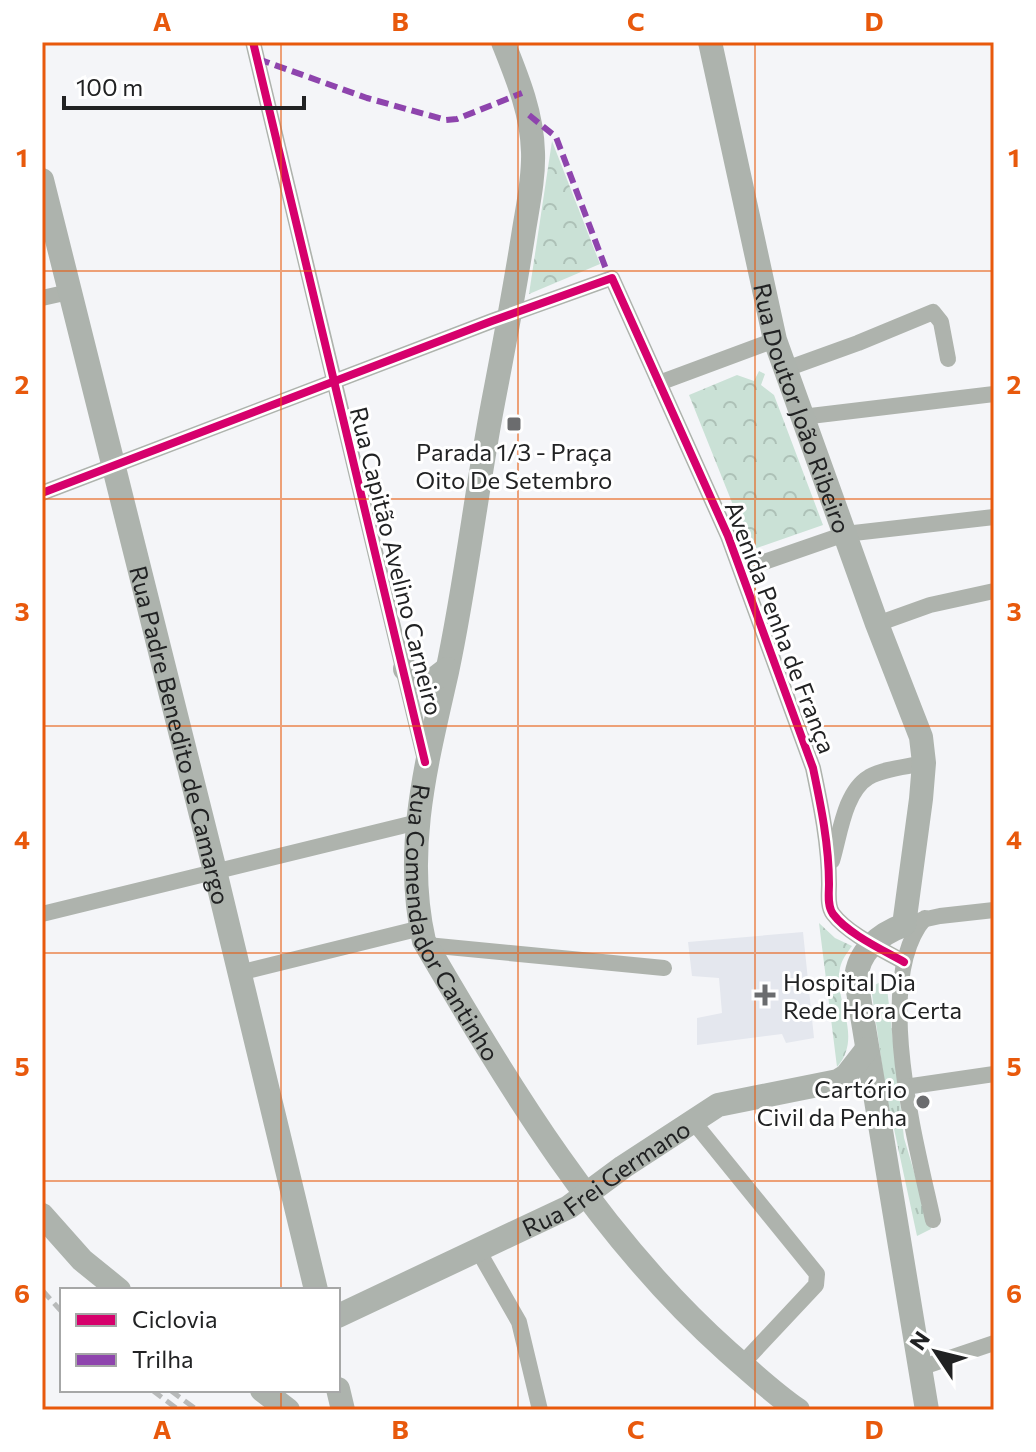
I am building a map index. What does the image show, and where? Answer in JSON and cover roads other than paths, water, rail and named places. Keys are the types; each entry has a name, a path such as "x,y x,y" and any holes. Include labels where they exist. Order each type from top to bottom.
{"main road":[{"name":"Rua Comendador Cantinho","path":"503,42 529,115 533,152 531,187 447,669 425,762 416,867 424,936 514,1090 586,1197 655,1281 702,1329 798,1410"},
{"name":"Rua Doutor João Ribeiro","path":"710,42 775,340 921,737 924,763 913,915"},
{"name":"Rua Padre Benedito de Camargo","path":"42,180 316,1288"},
{"path":"405,669 424,681 434,679 447,669"},
{"path":"913,915 872,944 861,959 856,979 927,1410"},
{"name":"Rua Frei Germano","path":"340,1315 479,1252 586,1197 623,1167 692,1120 732,1100 838,1081 846,1076 867,1049"},
{"path":"42,1215 82,1260 117,1288"},
{"path":"264,1392 287,1410"}],"street":[{"name":"Rua Capitão Avelino Carneiro","path":"253,42 425,762"},
{"name":"Avenida Penha de França","path":"511,314 609,277 614,281 741,570 813,768 829,868 829,906 833,915 872,944 904,962"},
{"path":"42,298 69,292"},
{"path":"786,369 933,312 941,322 948,359"},
{"path":"42,493 511,314"},
{"path":"659,383 775,340"},
{"path":"802,417 994,394"},
{"path":"741,570 845,534 994,517"},
{"path":"877,624 930,605 994,591"},
{"path":"829,868 852,796 859,786 869,777 883,772 924,763"},
{"path":"42,914 418,822"},
{"path":"933,1220 905,1087 901,1036 904,962 913,915 994,910"},
{"path":"239,973 424,936 664,968"},
{"path":"905,1087 994,1074"},
{"path":"692,1120 817,1274 816,1285 742,1364"},
{"path":"479,1252 519,1322 540,1410"},
{"path":"920,1368 994,1343"}],"railway":[{"path":"42,1290 60,1310"},
{"path":"155,1392 176,1408"},
{"path":"173,1392 197,1410"}],"place":[{"name":"Parada 1/3 - Praça Oito De Setembro","path":"514,424"},
{"name":"Hospital Dia Rede Hora Certa","path":"765,995"},
{"name":"Cartório Civil da Penha","path":"923,1102"}]}
